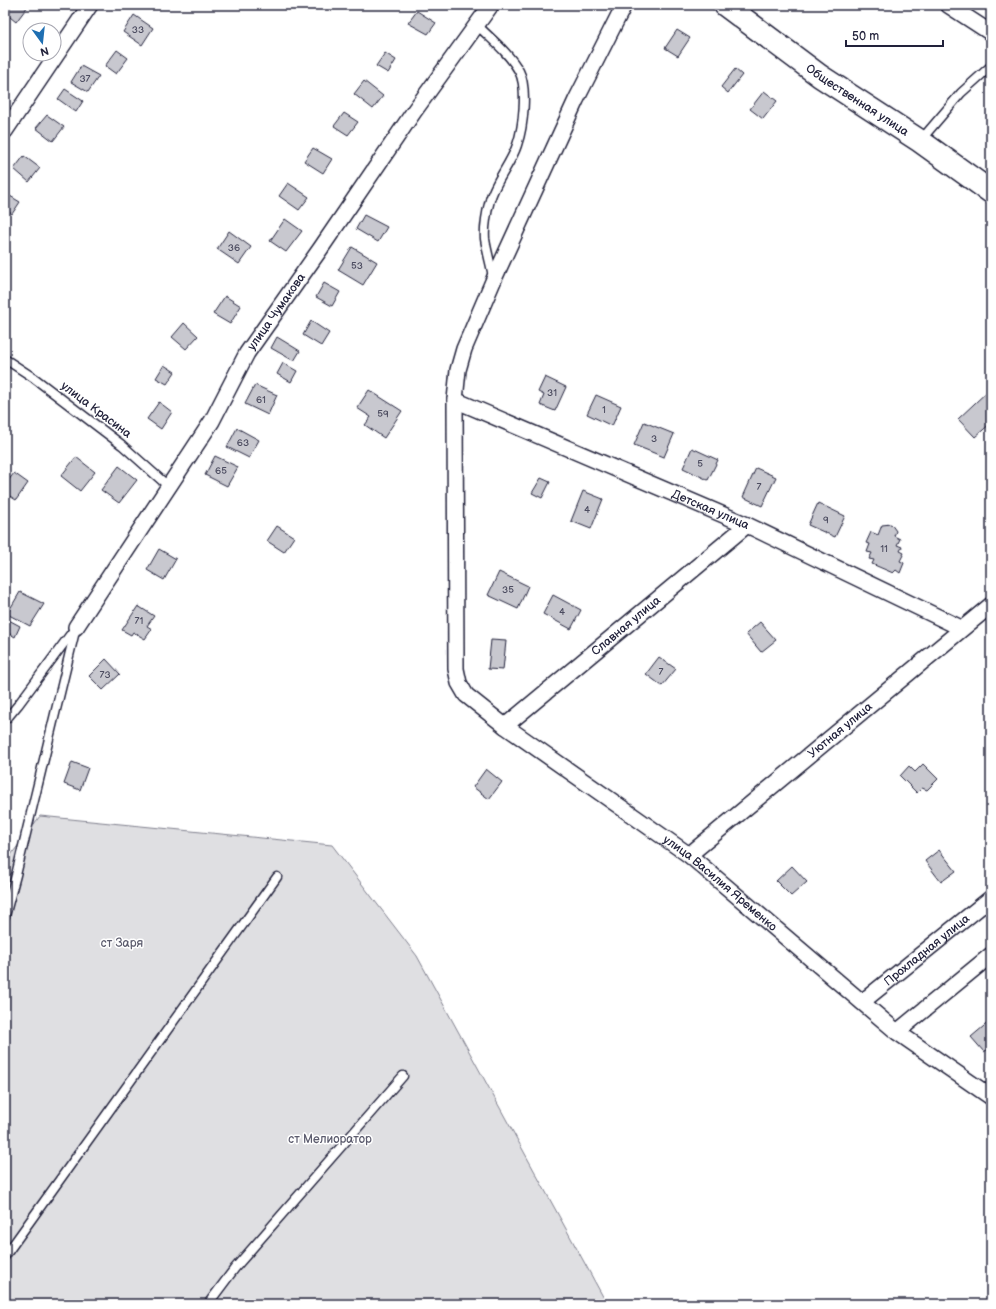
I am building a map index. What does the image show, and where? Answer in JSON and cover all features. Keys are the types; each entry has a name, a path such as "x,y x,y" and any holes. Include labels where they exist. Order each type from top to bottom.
{"main road":[{"name":"Общественная улица","path":"725,5 820,76 920,141 991,192"}],"street":[{"path":"5,131 90,5"},
{"name":"улица Чумакова","path":"76,627 212,421 247,353 415,110 490,5"},
{"name":"улица Василия Яременко","path":"624,5 576,100 494,279 464,349 458,370 455,400 456,669 459,683 466,695 505,726 689,855 897,1032 991,1097"},
{"path":"948,5 991,33"},
{"name":"Детская улица","path":"455,400 746,525 961,628"},
{"name":"Славная улица","path":"505,726 746,525"},
{"name":"Уютная улица","path":"689,855 991,604"},
{"name":"Прохладная улица","path":"862,1002 991,898"},
{"path":"897,1032 991,955"}],"lane":[{"path":"476,24 511,59 520,72 524,97 521,128 517,146 502,172 490,198 485,237 494,279"},
{"path":"920,141 961,93 991,66"},
{"name":"улица Красина","path":"5,359 34,378 122,445 168,486"},
{"path":"5,718 8,717 18,705 76,627"},
{"path":"5,916 76,627"},
{"path":"5,1256 278,877"},
{"path":"208,1304 235,1268 403,1076"}],"green space":[{"name":"ст Мелиоратор","path":"40,816 332,845 417,956 607,1304 5,1304 5,863"}],"building":[{"path":"5,5 28,6 16,22 5,13"},
{"path":"417,11 436,23 428,34 408,23"},
{"path":"134,15 153,28 142,45 123,32"},
{"path":"677,30 690,38 678,56 665,48"},
{"path":"117,50 128,58 116,74 105,66"},
{"path":"385,53 396,60 388,73 376,66"},
{"path":"81,66 99,76 88,92 71,82"},
{"path":"735,69 742,75 728,93 721,87"},
{"path":"364,81 383,96 373,109 354,94"},
{"path":"65,89 83,101 76,112 58,99"},
{"path":"764,91 777,101 763,119 750,109"},
{"path":"344,113 358,122 348,135 334,126"},
{"path":"47,115 64,127 53,141 36,128"},
{"path":"313,148 332,159 323,173 304,161"},
{"path":"24,156 40,168 29,182 14,169"},
{"path":"288,183 309,197 299,210 279,196"},
{"path":"10,196 20,202 12,214 5,209 5,202"},
{"path":"364,215 387,227 378,242 356,229"},
{"path":"285,219 302,231 286,252 270,241"},
{"path":"229,231 251,247 239,264 217,249"},
{"path":"352,247 377,262 363,285 338,270"},
{"path":"324,283 340,292 332,306 316,297"},
{"path":"225,296 241,306 230,324 213,314"},
{"path":"311,321 329,333 321,346 303,335"},
{"path":"184,323 198,336 186,349 172,337"},
{"path":"277,337 300,351 294,361 271,348"},
{"path":"283,363 297,371 291,382 277,374"},
{"path":"164,365 175,372 167,384 156,378"},
{"path":"545,377 566,387 555,411 540,405 544,395 538,392"},
{"path":"255,385 277,395 268,415 245,404"},
{"path":"991,388 991,423 975,437 958,419"},
{"path":"369,390 402,411 384,438 365,425 371,417 357,408"},
{"path":"596,395 621,406 612,426 587,414"},
{"path":"159,402 172,412 161,429 147,419"},
{"path":"644,422 674,434 664,457 634,445"},
{"path":"237,428 259,440 249,458 227,447"},
{"path":"692,448 718,460 708,480 683,468"},
{"path":"215,456 238,467 227,486 205,475"},
{"path":"76,457 95,472 80,491 61,476"},
{"path":"119,466 137,480 119,503 101,490"},
{"path":"756,468 776,477 762,506 743,497"},
{"path":"14,473 28,483 16,500 5,493 5,485"},
{"path":"541,478 550,482 542,498 532,493"},
{"path":"583,491 603,499 591,529 571,521"},
{"path":"818,503 845,516 835,537 808,525"},
{"path":"891,524 896,531 894,536 900,539 897,545 902,547 900,551 904,553 900,561 904,563 900,573 896,570 893,573 872,564 874,560 869,559 872,553 867,552 870,544 866,543 871,532 878,535 882,525"},
{"path":"277,526 294,537 284,552 267,541"},
{"path":"159,549 176,559 164,580 147,570"},
{"path":"499,572 528,586 518,609 488,595"},
{"path":"20,592 44,604 30,626 7,614"},
{"path":"553,595 581,610 571,629 543,614"},
{"path":"138,606 154,616 147,626 152,629 145,639 133,632 131,635 122,630"},
{"path":"5,618 20,626 15,637 5,631"},
{"path":"760,622 776,640 761,652 746,634"},
{"path":"491,640 506,641 503,670 488,669"},
{"path":"659,657 676,669 662,686 646,674"},
{"path":"106,659 120,674 103,690 89,676"},
{"path":"72,762 88,768 80,790 64,784"},
{"path":"923,764 938,779 927,790 922,788 917,793 900,776 909,766 915,772"},
{"path":"486,769 502,782 489,799 473,787"},
{"path":"939,850 956,871 941,882 925,861"},
{"path":"792,866 807,882 791,896 776,881"},
{"path":"990,1021 991,1047 984,1052 971,1037"}],"park label":[{"name":"ст Заря","path":"122,943"}]}
